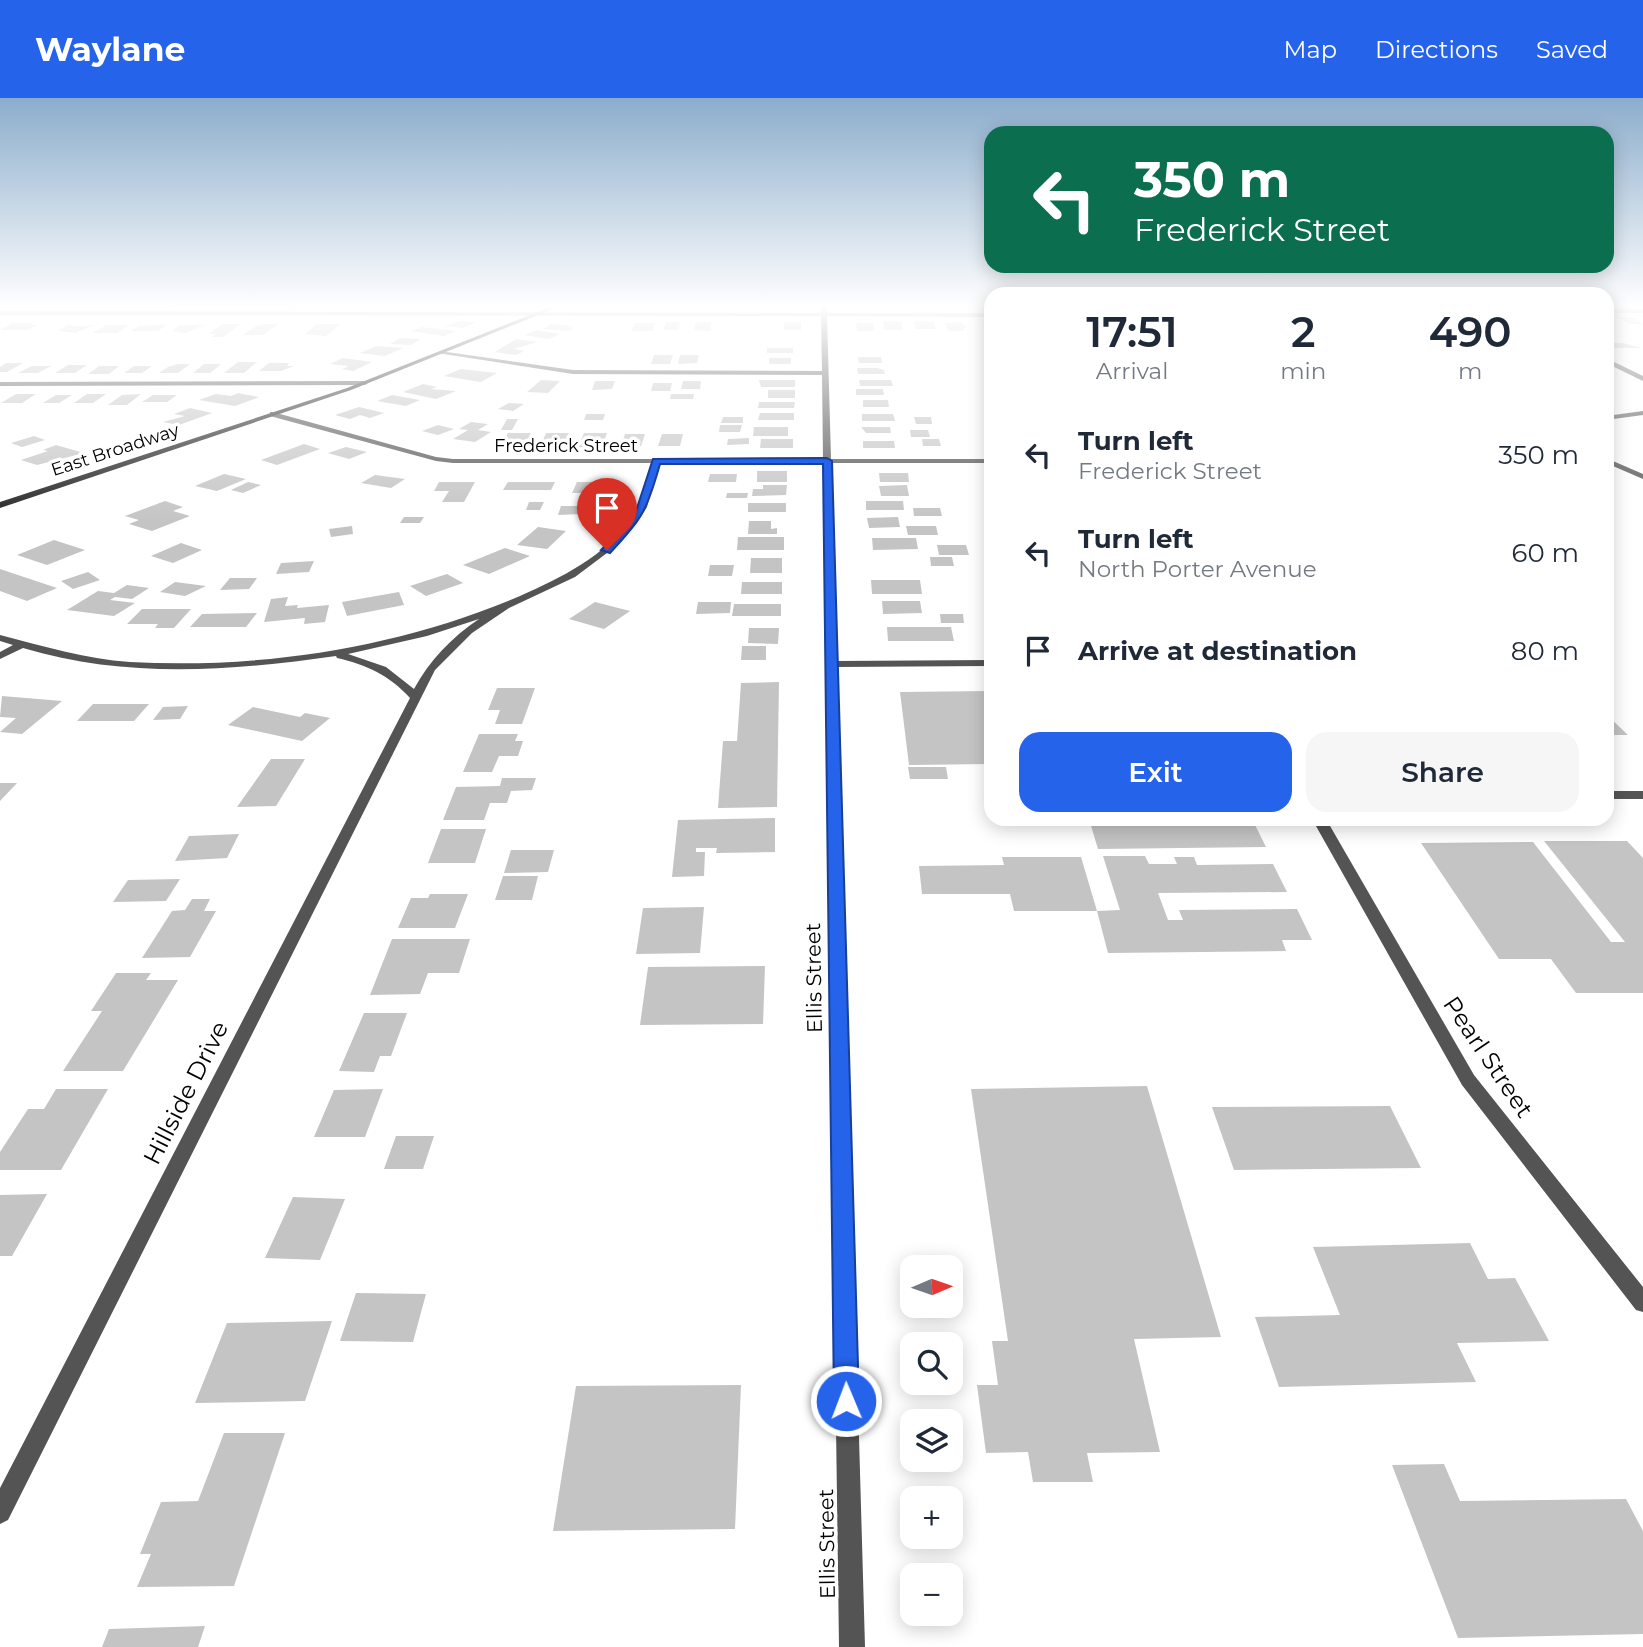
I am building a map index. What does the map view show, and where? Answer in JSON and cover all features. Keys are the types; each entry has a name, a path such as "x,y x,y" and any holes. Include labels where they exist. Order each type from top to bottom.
{"main road":[{"name":"East Broadway","path":"0,505 374,379"}],"street":[{"name":"Ellis Street","path":"825,379 852,1647"},
{"path":"0,384 365,383"},
{"path":"1614,412 1643,413"},
{"path":"1614,416 1631,413"},
{"name":"Frederick Street","path":"273,414 444,461 984,461"},
{"path":"0,638 51,654 140,665 227,665 329,654 439,629 504,608 566,578 607,550 634,522 642,508 656,461"},
{"path":"1614,464 1643,477"},
{"name":"Hillside Drive","path":"0,1512 430,669 468,631 504,608"},
{"path":"0,656 19,646"},
{"path":"329,654 386,669 402,681 415,696"},
{"path":"830,664 984,663"},
{"path":"1614,795 1643,794"},
{"name":"Pearl Street","path":"1323,826 1468,1080 1643,1303"}],"building":[{"path":"541,380 560,381 548,393 527,392"},
{"path":"759,380 795,380 795,387 761,387"},
{"path":"859,380 891,380 893,386 860,386"},
{"path":"595,381 615,381 612,389 592,390"},
{"path":"683,381 701,381 700,389 681,389"},
{"path":"653,383 672,383 670,391 651,391"},
{"path":"423,384 437,387 431,389 456,391 436,399 403,392"},
{"path":"856,389 883,389 884,395 856,395"},
{"path":"768,390 795,390 795,398 768,398"},
{"path":"238,393 259,397 235,406 199,400 216,394 231,396"},
{"path":"16,394 36,394 22,403 1,403"},
{"path":"87,394 106,394 93,403 74,403"},
{"path":"141,394 127,405 108,405 122,395"},
{"path":"671,394 694,394 693,399 670,399"},
{"path":"56,395 72,395 59,403 43,403"},
{"path":"153,395 177,395 167,402 142,402"},
{"path":"392,395 420,400 406,406 377,401"},
{"path":"863,400 888,400 889,407 863,407"},
{"path":"759,402 795,402 794,408 758,408"},
{"path":"509,403 524,404 513,411 498,409"},
{"path":"359,407 384,413 370,418 360,415 350,419 335,415"},
{"path":"190,408 212,413 179,425 163,422 185,416 174,414"},
{"path":"760,413 794,413 794,420 758,420"},
{"path":"586,414 605,414 603,420 584,420"},
{"path":"862,414 893,414 895,421 862,421"},
{"path":"723,417 743,417 743,423 721,423"},
{"path":"914,417 931,417 932,424 916,424"},
{"path":"507,419 518,419 512,430 501,430"},
{"path":"471,422 488,424 478,430 491,432 475,442 453,439 468,430 459,429"},
{"path":"438,425 454,429 438,435 422,431"},
{"path":"720,425 742,425 740,432 719,432"},
{"path":"754,427 788,427 788,436 753,436"},
{"path":"861,427 890,427 891,433 866,433"},
{"path":"910,430 928,430 930,437 911,437"},
{"path":"508,433 531,433 524,447 500,447"},
{"path":"546,433 569,433 563,446 540,447"},
{"path":"584,433 607,433 602,447 578,447"},
{"path":"625,434 645,434 641,446 621,446"},
{"path":"662,434 683,434 680,446 658,446"},
{"path":"34,436 45,440 22,447 11,443"},
{"path":"749,438 749,444 727,445 728,439"},
{"path":"761,439 793,439 793,448 760,448"},
{"path":"922,439 939,439 941,446 923,446"},
{"path":"863,441 894,441 895,448 863,448"},
{"path":"304,444 320,449 277,465 261,460"},
{"path":"56,445 84,453 37,465 21,460 48,451 43,450"},
{"path":"346,447 367,452 349,459 328,453"},
{"path":"757,471 787,471 787,482 757,482"},
{"path":"879,473 908,473 909,482 880,482"},
{"path":"224,474 246,479 217,491 195,486"},
{"path":"710,474 737,474 736,482 708,482"},
{"path":"375,475 405,479 391,488 361,483"},
{"path":"248,482 261,485 243,493 231,490"},
{"path":"439,482 475,482 464,502 442,502 449,491 434,491"},
{"path":"508,482 555,482 551,490 503,490"},
{"path":"577,482 607,482 603,493 572,493"},
{"path":"763,485 787,485 786,495 752,496 753,489 763,489"},
{"path":"907,485 909,496 881,496 879,486"},
{"path":"727,493 748,493 747,498 726,498"},
{"path":"165,501 183,507 173,511 190,516 152,531 129,524 139,520 125,516"},
{"path":"866,501 903,501 904,510 866,510"},
{"path":"529,502 544,502 540,510 526,510"},
{"path":"748,503 786,503 786,512 748,512"},
{"path":"561,506 583,506 580,514 558,515"},
{"path":"913,508 940,508 942,516 914,516"},
{"path":"404,517 424,517 420,523 400,523"},
{"path":"898,517 900,527 869,528 867,518"},
{"path":"749,521 771,521 771,529 777,528 777,534 748,534"},
{"path":"352,526 353,534 331,537 329,529"},
{"path":"906,526 936,526 938,535 908,535"},
{"path":"538,527 566,531 547,549 517,545"},
{"path":"738,537 784,537 784,550 737,550"},
{"path":"872,538 916,538 918,549 873,550"},
{"path":"54,540 85,550 47,565 17,555"},
{"path":"181,543 202,550 173,563 151,556"},
{"path":"937,545 966,545 969,555 939,555"},
{"path":"505,548 530,556 489,574 463,565"},
{"path":"930,557 952,557 954,566 931,566"},
{"path":"751,558 782,558 782,573 750,573"},
{"path":"314,561 309,572 276,574 281,563"},
{"path":"710,565 734,565 732,576 708,576"},
{"path":"0,569 57,588 27,601 0,591"},
{"path":"88,572 100,580 73,589 61,581"},
{"path":"447,574 463,583 426,596 410,586"},
{"path":"230,578 257,578 249,589 220,590"},
{"path":"871,580 920,580 922,594 872,594"},
{"path":"175,582 206,586 185,596 160,592"},
{"path":"742,582 782,582 782,594 741,594"},
{"path":"127,585 149,588 132,599 115,597 110,600 135,603 114,616 67,610 98,591 114,593"},
{"path":"399,592 404,605 347,616 342,602"},
{"path":"288,597 285,606 298,605 297,608 329,605 325,622 304,624 305,618 264,622 271,599"},
{"path":"882,601 920,601 922,613 883,614"},
{"path":"595,602 630,611 604,629 569,619"},
{"path":"698,602 731,602 730,613 696,614"},
{"path":"734,604 781,604 781,616 732,616"},
{"path":"142,609 191,609 174,628 155,628 158,624 127,624"},
{"path":"257,613 246,627 190,627 202,614"},
{"path":"940,614 963,614 964,623 941,623"},
{"path":"887,627 951,627 954,641 888,641"},
{"path":"749,628 779,628 778,644 748,643"},
{"path":"742,646 766,646 766,660 741,660"},
{"path":"779,682 777,807 718,808 723,741 737,741 741,683"},
{"path":"497,688 535,688 522,724 495,724 500,710 488,710"},
{"path":"984,691 984,764 909,765 900,692"},
{"path":"2,696 62,701 22,734 0,732 16,718 0,717"},
{"path":"93,704 149,704 134,721 77,721"},
{"path":"188,706 180,719 153,720 163,707"},
{"path":"253,707 300,717 305,713 330,718 302,741 228,725"},
{"path":"1614,722 1628,735 1614,735"},
{"path":"479,734 518,734 515,741 523,741 518,756 499,756 492,772 463,772"},
{"path":"271,759 305,759 276,806 237,807"},
{"path":"908,767 946,767 948,779 910,779"},
{"path":"502,778 536,778 532,790 511,791 507,803 490,803 484,820 443,820 456,787 500,786"},
{"path":"0,783 17,783 0,801"},
{"path":"775,818 775,852 716,853 717,848 696,848 696,852 705,852 704,876 672,877 678,820"},
{"path":"1091,826 1256,826 1266,847 1098,849"},
{"path":"441,829 486,829 475,863 428,863"},
{"path":"239,834 227,858 175,861 189,836"},
{"path":"1544,841 1627,841 1643,858 1643,993 1576,993 1551,959 1499,959 1421,843 1533,842 1611,942 1625,942"},
{"path":"511,850 554,850 548,872 504,873"},
{"path":"1103,856 1145,856 1149,864 1177,864 1174,857 1194,857 1197,865 1273,864 1287,892 1158,893 1168,920 1183,920 1179,910 1297,909 1312,940 1282,940 1286,951 1108,953 1097,911 1120,910"},
{"path":"1002,857 1081,857 1097,911 1014,911 1010,894 922,894 919,866 1004,865"},
{"path":"503,876 538,876 532,900 495,900"},
{"path":"180,879 166,901 113,902 128,880"},
{"path":"430,894 468,894 455,928 398,928 411,898 428,898"},
{"path":"192,899 210,899 204,911 216,911 190,957 142,958 172,911 185,910"},
{"path":"704,907 700,953 636,954 643,908"},
{"path":"392,939 470,939 459,973 428,973 420,994 370,995"},
{"path":"765,966 763,1024 640,1025 648,967"},
{"path":"116,973 151,973 146,980 178,980 123,1071 63,1071 102,1011 91,1011"},
{"path":"364,1013 407,1013 391,1056 380,1056 374,1072 339,1071"},
{"path":"1147,1086 1221,1337 1134,1339 1160,1452 1087,1453 1093,1482 1033,1482 1028,1452 986,1453 977,1385 998,1385 992,1341 1008,1341 971,1089"},
{"path":"56,1089 108,1089 61,1170 0,1170 0,1152 28,1109 44,1109"},
{"path":"383,1089 365,1137 314,1137 334,1090"},
{"path":"1390,1106 1421,1168 1234,1170 1212,1107"},
{"path":"396,1136 434,1136 423,1169 384,1169"},
{"path":"47,1194 12,1256 0,1256 0,1195"},
{"path":"293,1197 345,1199 320,1260 265,1258"},
{"path":"1470,1243 1488,1279 1515,1278 1549,1341 1457,1343 1476,1382 1279,1387 1255,1317 1340,1315 1313,1247"},
{"path":"356,1293 426,1294 413,1342 340,1341"},
{"path":"332,1321 305,1401 195,1403 227,1323"},
{"path":"741,1385 735,1529 553,1531 576,1386"},
{"path":"224,1433 285,1433 234,1586 137,1587 151,1554 140,1554 161,1502 198,1501"},
{"path":"1444,1464 1460,1501 1626,1499 1643,1531 1643,1634 1458,1638 1392,1465"},
{"path":"205,1626 198,1647 102,1647 109,1629"}],"route":[{"path":"607,550 634,522 642,508 656,461 827,461 846,1401"}]}
